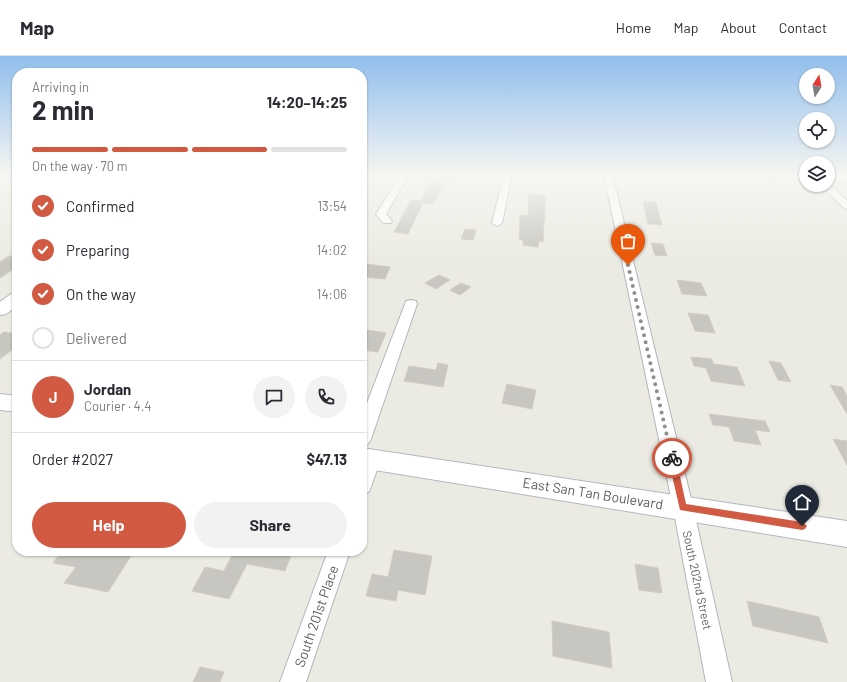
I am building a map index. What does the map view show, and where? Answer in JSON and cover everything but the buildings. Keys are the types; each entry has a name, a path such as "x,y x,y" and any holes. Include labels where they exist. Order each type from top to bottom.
{"street":[{"path":"387,203 381,214 387,221"},
{"path":"497,223 501,203"},
{"name":"South 202nd Street","path":"615,203 683,507 719,682"},
{"path":"0,310 12,302"},
{"path":"367,446 411,304"},
{"path":"0,402 12,403"},
{"name":"East San Tan Boulevard","path":"367,452 847,534"},
{"name":"South 201st Place","path":"293,682 337,556"}],"way so far":[{"path":"628,265 672,458"}],"route":[{"path":"672,458 683,507 802,526"}]}
